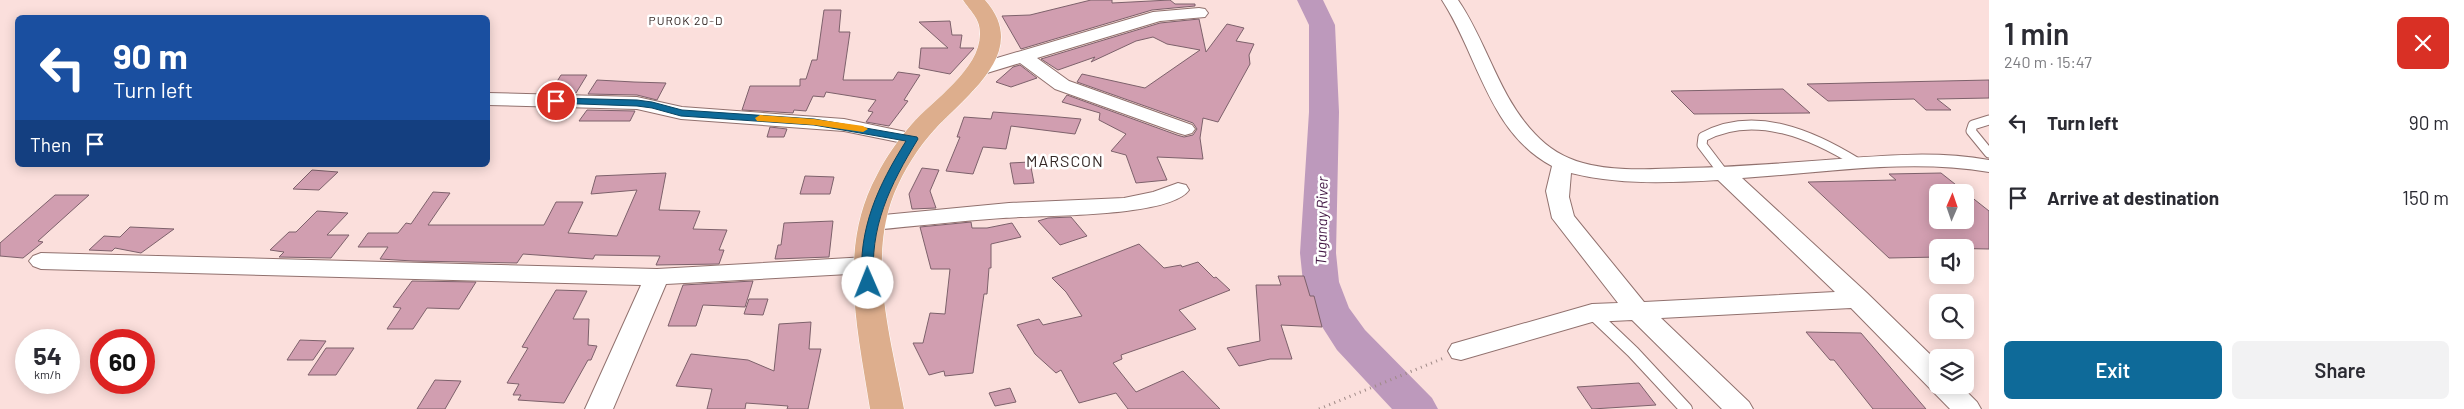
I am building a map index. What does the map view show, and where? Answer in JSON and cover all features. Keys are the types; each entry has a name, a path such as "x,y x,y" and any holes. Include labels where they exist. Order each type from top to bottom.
{"main road":[{"path":"886,409 867,265 873,223 880,196 889,177 913,139 977,70 989,47 991,30 988,18 972,0"}],"street":[{"path":"1450,0 1470,31 1502,101 1519,128 1537,147 1563,164 1620,174 1724,174 1915,160 1958,161 1989,166"},
{"path":"977,70 1158,16 1199,13"},
{"path":"1023,57 1062,85 1185,129"},
{"path":"490,100 652,105 681,113 814,122 913,139"},
{"path":"1563,164 1555,193 1563,218 1637,310 1739,409"},
{"path":"1724,174 1858,299 1929,370"},
{"path":"873,223 976,213 1126,204 1157,199 1178,190"},
{"path":"41,261 657,277 867,265"},
{"path":"598,409 657,277"},
{"path":"1461,351 1592,313 1858,299"},
{"path":"1952,394 1967,409"}],"lane":[{"path":"1989,120 1973,125 1971,131 1989,153"},
{"path":"1724,174 1702,145 1702,137 1714,131 1756,125 1783,127 1809,135 1858,163"},
{"path":"1592,313 1633,352 1686,409"}],"path":[{"path":"1319,409 1461,351"}],"building":[{"path":"1091,0 1112,0 1112,3 1170,0 1175,4 1195,4 1195,6 1152,10 1021,49 1002,16 1030,15"},
{"path":"824,10 841,10 839,32 850,32 843,80 893,80 898,72 920,75 904,100 908,101 889,126 866,122 873,112 868,111 876,100 826,92 824,97 813,96 806,111 794,110 793,113 742,110 750,86 800,86 800,79 806,79 812,60 817,60"},
{"path":"1199,19 1206,52 1227,24 1244,28 1236,41 1254,44 1249,55 1250,64 1218,122 1203,118 1200,138 1203,159 1157,157 1167,180 1136,183 1126,155 1111,151 1126,134 1099,120 1100,113 1062,102 1067,95 1177,135 1184,137 1193,135 1197,129 1193,123 1077,82 1082,74 1145,88 1200,50 1167,44 1153,37 1136,41 1091,62 1095,57 1058,70 1041,59 1160,23"},
{"path":"950,21 952,35 962,35 960,48 974,48 950,74 919,68 921,48 948,48 919,22"},
{"path":"1020,65 1037,78 1011,87 996,82 1013,67"},
{"path":"561,75 587,75 576,93 550,93"},
{"path":"597,80 666,83 657,100 637,95 588,94"},
{"path":"1989,80 1989,98 1937,99 1951,110 1926,110 1914,99 1828,101 1807,84"},
{"path":"1783,89 1810,113 1694,114 1671,91"},
{"path":"587,110 635,111 630,121 579,121"},
{"path":"993,112 1081,119 1075,134 1011,126 1006,149 983,147 973,174 946,171 960,137 957,137 964,117 991,119"},
{"path":"770,127 787,129 784,137 767,137"},
{"path":"1030,162 1034,183 1014,184 1010,163"},
{"path":"922,168 939,170 930,191 936,208 912,209 909,194"},
{"path":"312,170 338,172 319,190 293,189"},
{"path":"666,173 659,210 700,211 693,229 727,230 719,250 724,250 719,264 656,265 660,256 595,255 593,259 523,254 517,263 413,261 380,259 388,247 358,247 368,233 398,233 406,223 411,224 433,192 450,193 428,225 544,225 556,202 583,202 568,233 617,236 637,190 591,194 596,176"},
{"path":"1941,173 1955,184 1929,184 1929,229 1974,229 1974,199 1989,211 1989,249 1974,249 1974,239 1929,239 1929,257 1889,258 1808,182 1896,180 1889,174"},
{"path":"805,176 834,177 830,194 800,194"},
{"path":"55,195 89,195 38,241 43,242 23,258 0,256 0,243"},
{"path":"317,211 348,213 327,235 349,235 331,258 279,257 284,252 270,250 289,232 296,232"},
{"path":"1071,217 1087,236 1060,245 1038,221 1048,218"},
{"path":"833,221 829,257 775,259 778,245 781,245 784,223"},
{"path":"971,222 972,228 987,228 1012,223 1021,237 991,244 991,268 989,268 987,294 984,294 973,373 945,376 944,371 929,375 913,343 923,343 930,313 945,314 950,269 931,269 920,227"},
{"path":"130,227 174,229 141,253 115,248 112,251 89,250 104,236 120,237"},
{"path":"1139,244 1164,268 1181,265 1182,267 1198,262 1214,278 1216,277 1230,290 1179,310 1196,329 1121,355 1122,359 1113,363 1136,392 1183,371 1220,409 1128,409 1116,393 1079,403 1061,370 1056,373 1035,354 1017,325 1039,319 1043,325 1082,316 1066,292 1052,278"},
{"path":"1278,276 1304,276 1310,296 1314,296 1322,327 1281,325 1292,359 1270,359 1239,366 1227,348 1260,341 1256,285 1281,285"},
{"path":"412,281 476,282 459,309 427,308 413,329 387,329 401,308 393,307"},
{"path":"753,281 745,307 703,305 696,326 668,326 683,285"},
{"path":"556,290 587,291 573,319 589,319 588,345 597,346 591,360 588,360 564,403 518,400 521,395 513,395 519,384 507,383 528,348 522,347"},
{"path":"749,299 768,299 763,315 744,314"},
{"path":"811,322 809,349 821,349 808,409 787,409 788,406 746,403 745,409 707,409 712,389 676,386 691,354 748,360 774,371 779,324"},
{"path":"1806,332 1861,333 1926,409 1873,409 1834,360 1830,360"},
{"path":"300,340 326,341 313,360 287,360"},
{"path":"326,348 354,348 336,375 308,375"},
{"path":"435,380 461,381 445,409 417,409"},
{"path":"1639,383 1656,405 1592,409 1577,387"},
{"path":"1010,388 1016,402 995,406 989,393"}],"waterway":[{"name":"Tuganay River","path":"1310,0 1322,25 1324,112 1318,253 1321,282 1331,311 1351,340 1417,409"}],"slow traffic":[{"path":"760,118 844,125 863,129"}],"district":[{"name":"PUROK 20-D","path":"686,20"},
{"name":"MARSCON","path":"1065,160"}],"route":[{"path":"556,101 637,103 662,107 681,113 844,125 913,139 889,177 880,196 873,223 867,265 868,283"}]}
